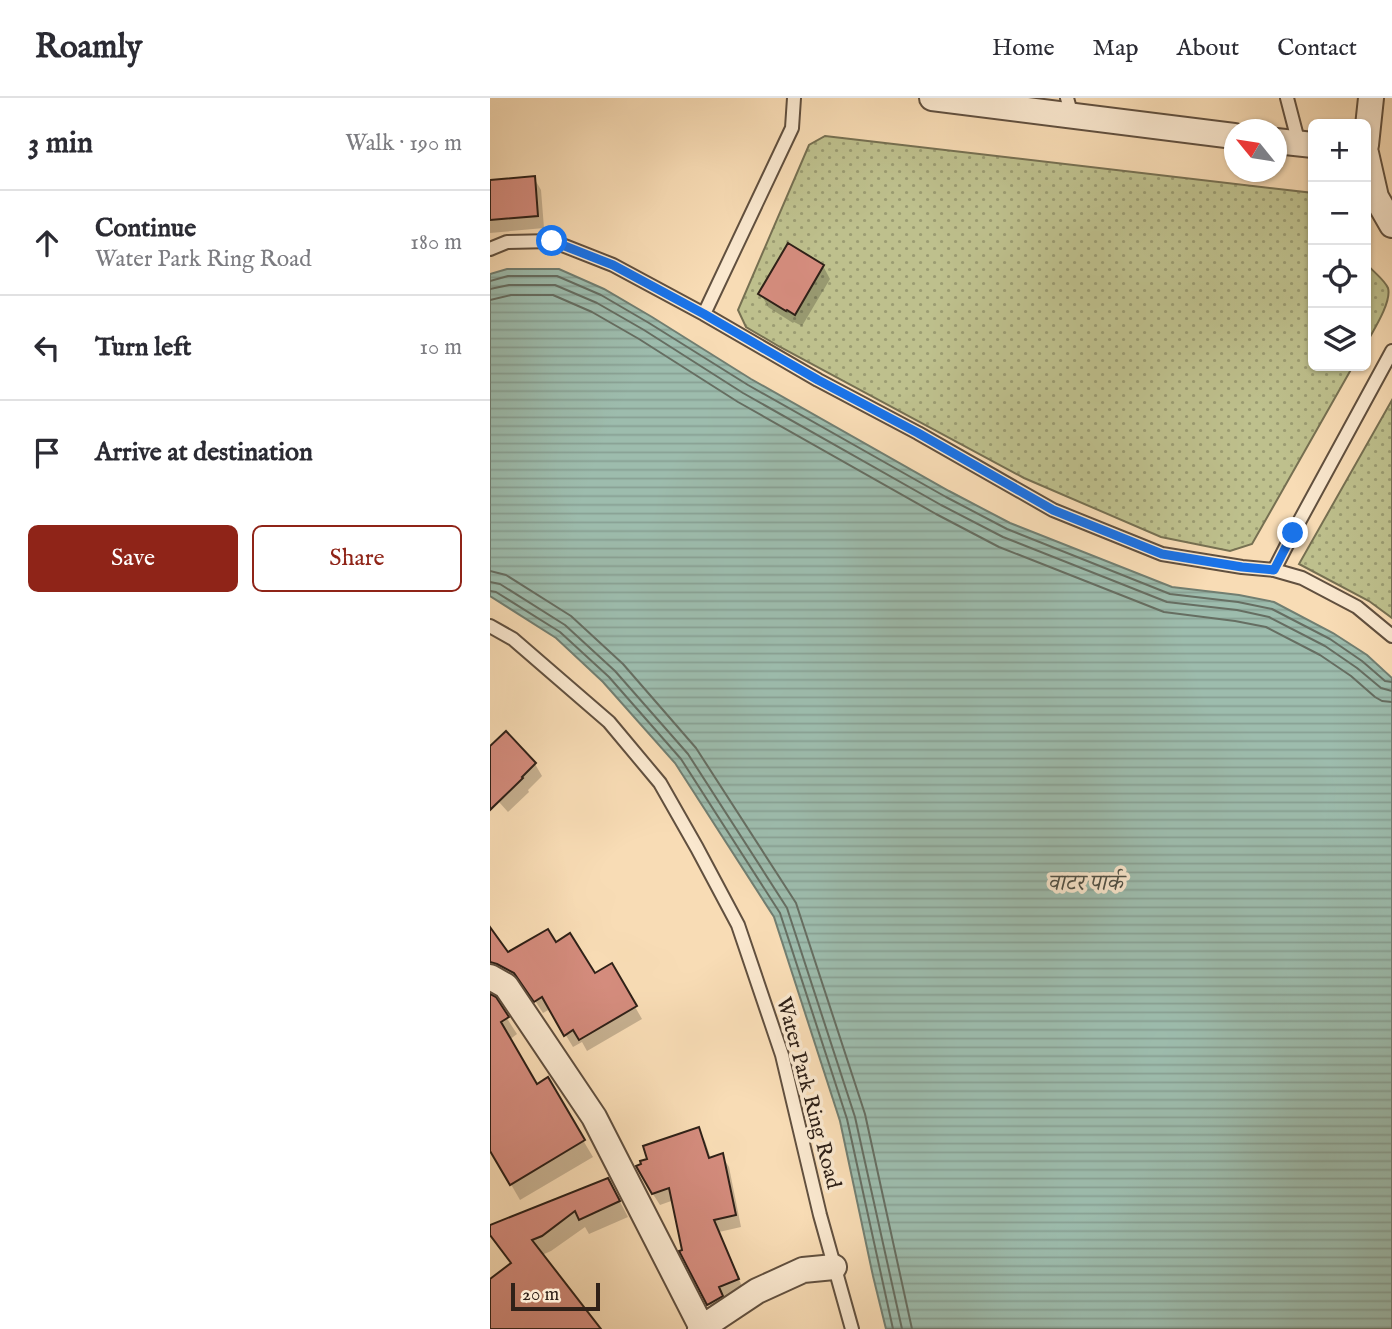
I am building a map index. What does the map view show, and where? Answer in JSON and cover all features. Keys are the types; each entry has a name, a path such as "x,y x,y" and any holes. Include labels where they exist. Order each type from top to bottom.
{"street":[{"path":"932,98 1070,107 1224,134"},
{"path":"1368,119 1371,98"},
{"path":"1371,175 1376,197 1392,225"},
{"path":"490,978 506,986 594,1117 701,1329 757,1291 803,1270 834,1267"}],"lane":[{"path":"704,314 792,128 794,98"},
{"path":"1287,98 1296,144"},
{"path":"490,249 508,242 552,241 613,265 1053,510 1162,554 1274,570 1302,578 1357,607 1392,636"},
{"path":"1274,570 1392,351"},
{"name":"Water Park Ring Road","path":"490,626 513,639 609,722 660,783 738,925 782,1055 852,1329"}],"green space":[{"path":"825,136 1308,192 1308,371 1350,371 1252,544 1230,551 1161,537 1024,478 746,327 738,310 809,145"},
{"path":"1371,268 1388,288 1387,301 1371,335"},
{"path":"1392,400 1392,618 1369,601 1299,564"}],"water":[{"name":"वाटर पार्क","path":"507,269 559,269 604,289 751,379 1010,523 1172,587 1274,602 1333,633 1367,655 1392,678 1392,1329 886,1329 840,1121 774,917 675,763 603,682 556,638 490,596 490,274"}],"building":[{"path":"535,176 538,216 490,220 490,180"},
{"path":"788,243 824,265 795,315 758,294"},
{"path":"506,731 536,763 490,810 490,746"},
{"path":"490,927 508,952 548,929 556,942 570,933 595,973 612,963 637,1006 579,1040 573,1030 564,1036 542,997 534,1002 514,973 490,962"},
{"path":"490,994 496,997 509,1017 501,1022 537,1084 548,1077 585,1140 510,1185 490,1151"},
{"path":"699,1127 709,1158 723,1153 736,1215 714,1220 739,1279 719,1287 723,1296 707,1305 679,1251 682,1250 669,1188 652,1194 636,1166 647,1159 643,1146"},
{"path":"608,1178 620,1201 579,1220 575,1211 542,1236 532,1240 601,1329 490,1329 490,1279 511,1263 490,1235 490,1225"}],"route":[{"path":"552,241 613,265 1053,510 1162,554 1274,570 1293,533"}]}
